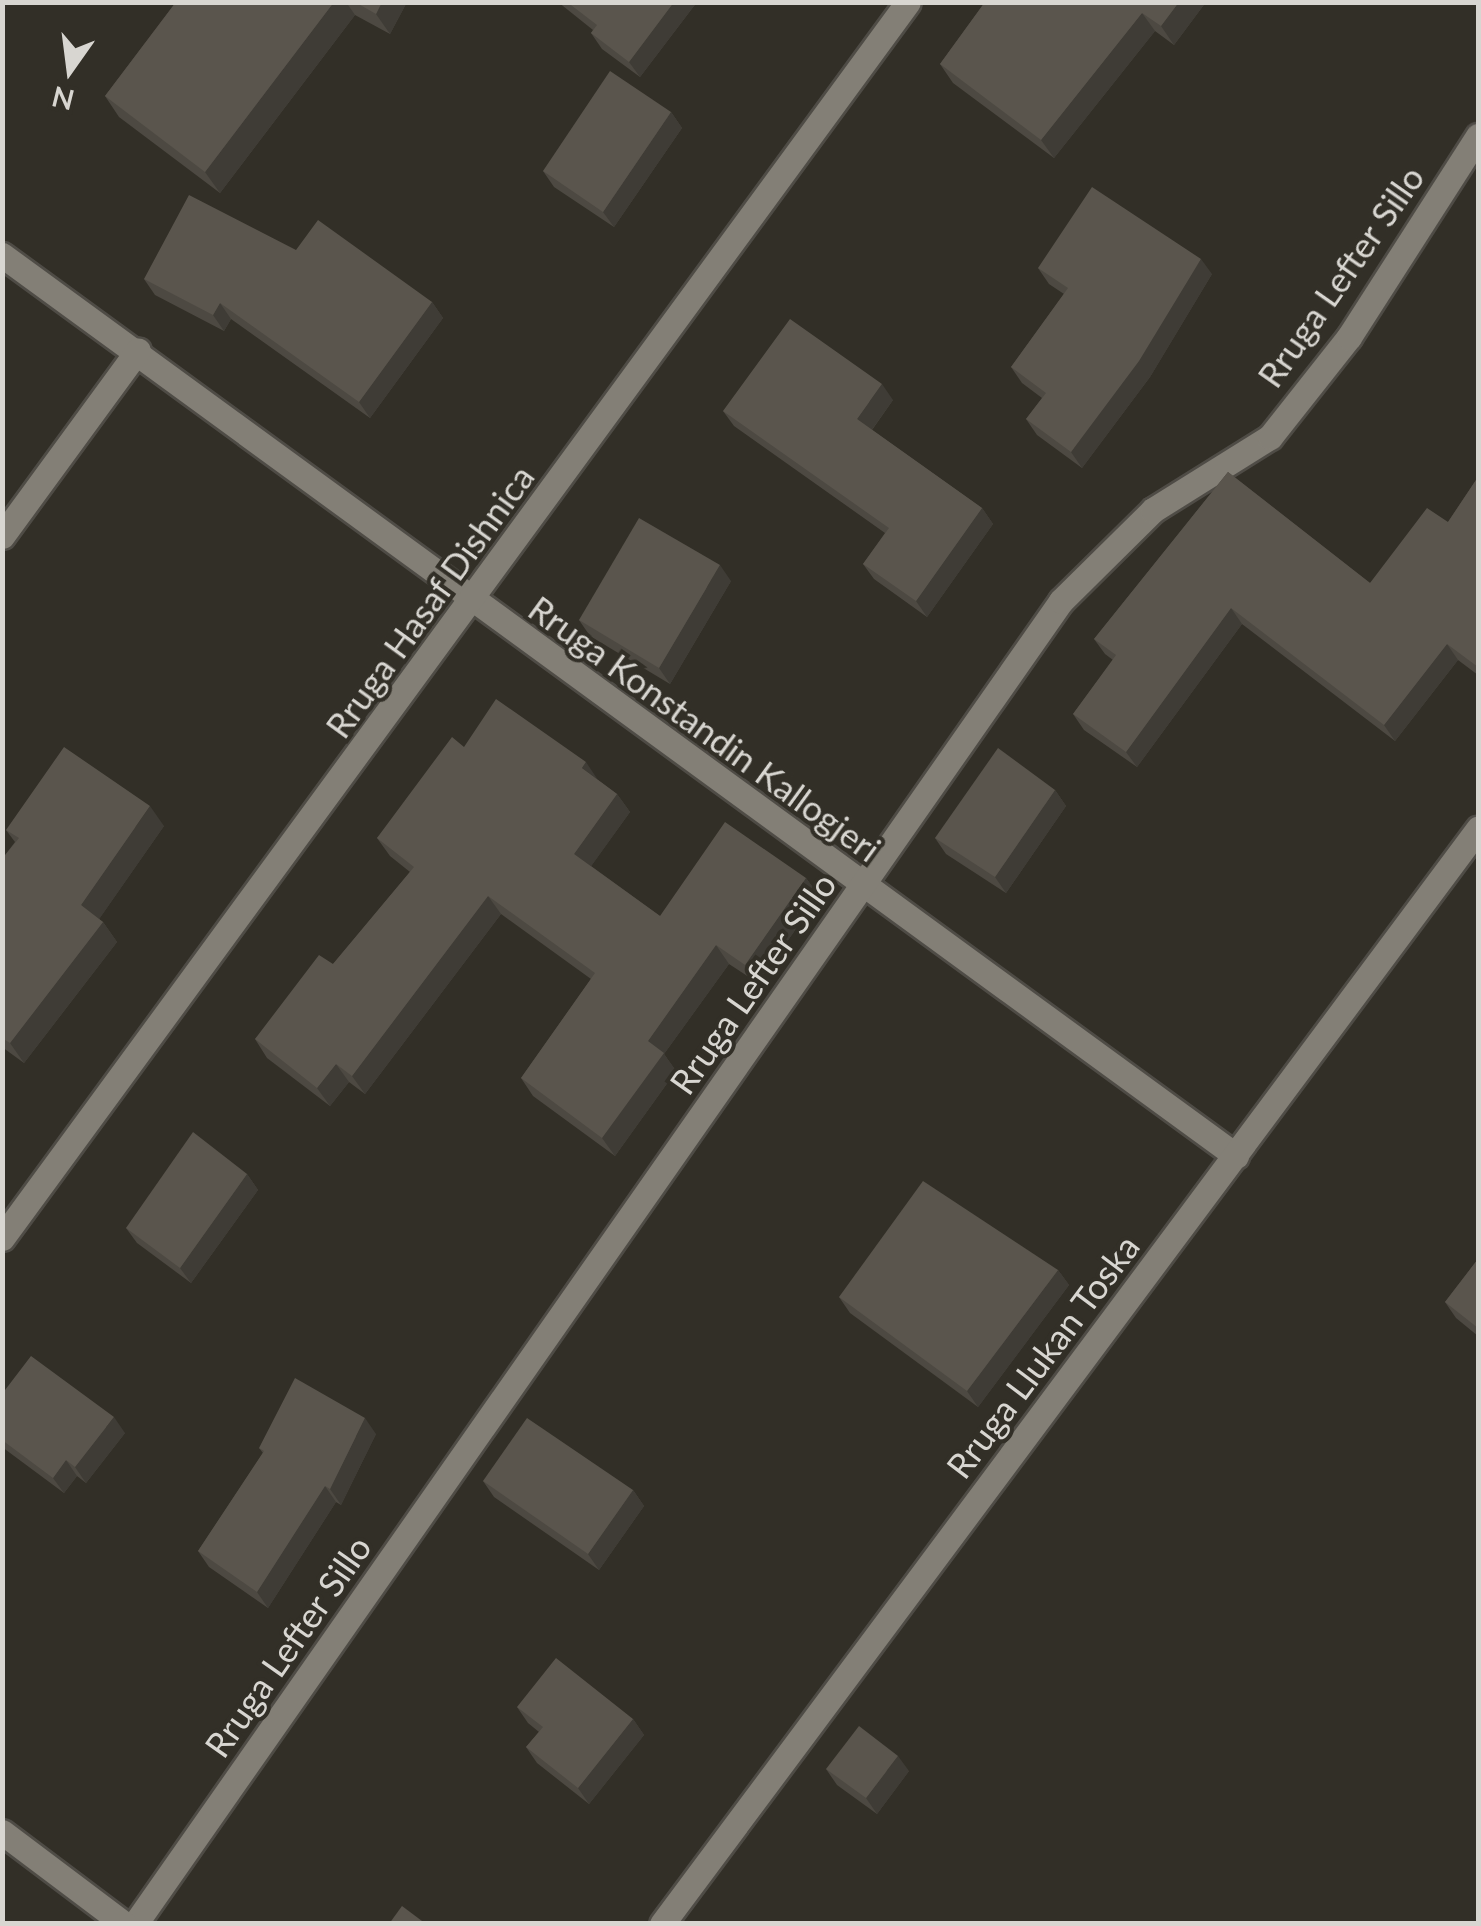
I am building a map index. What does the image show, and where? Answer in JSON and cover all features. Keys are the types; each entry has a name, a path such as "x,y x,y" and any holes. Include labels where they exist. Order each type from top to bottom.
{"street":[{"name":"Rruga Hasaf Dishnica","path":"2,1238 473,602 908,2"},
{"name":"Rruga Lefter Sillo","path":"135,1924 1060,602 1104,552 1168,499 1270,436 1349,337 1478,136"},
{"name":"Rruga Konstandin Kallogjeri","path":"2,255 138,350 473,602 1236,1156"},
{"path":"2,536 138,350"},
{"name":"Rruga Llukan Toska","path":"662,1924 1478,829"},
{"path":"2,1832 124,1924"}],"building":[{"path":"176,2 334,2 205,172 105,96"},
{"path":"355,2 382,2 376,14"},
{"path":"567,2 674,2 629,62 591,33 597,25"},
{"path":"985,2 1179,2 1161,26 1142,13 1041,140 940,64"},
{"path":"610,71 671,112 603,212 543,171"},
{"path":"1092,187 1201,259 1139,361 1071,452 1026,419 1046,393 1011,367 1068,288 1038,268"},
{"path":"189,195 296,250 318,220 432,302 359,402 220,303 213,315 144,279"},
{"path":"790,319 882,384 857,419 982,508 916,601 863,564 889,528 723,411"},
{"path":"1228,472 1370,583 1427,508 1448,522 1478,477 1478,667 1447,644 1384,725 1231,608 1126,752 1073,714 1116,655 1094,639"},
{"path":"639,518 720,565 659,668 579,620"},
{"path":"496,699 586,762 582,768 617,794 574,854 660,916 725,822 806,878 745,965 716,945 648,1041 664,1053 602,1138 521,1078 595,973 488,896 352,1076 336,1064 317,1088 255,1039 319,955 333,964 414,867 377,838 452,737 464,747"},
{"path":"64,747 150,806 81,905 103,922 10,1043 2,1038 2,859 19,838 6,830"},
{"path":"998,748 1055,790 995,877 935,838"},
{"path":"193,1132 247,1174 180,1268 126,1228"},
{"path":"923,1181 1058,1270 967,1391 839,1297"},
{"path":"1478,1259 1478,1328 1445,1302"},
{"path":"31,1356 114,1417 75,1467 66,1460 53,1478 2,1440 2,1394"},
{"path":"295,1378 365,1418 330,1489 325,1486 257,1592 198,1551 264,1451 259,1448"},
{"path":"527,1418 633,1490 588,1554 483,1481"},
{"path":"556,1658 633,1719 578,1788 526,1747 543,1727 517,1707"},
{"path":"859,1726 898,1756 866,1798 826,1769"},
{"path":"402,1906 426,1924 389,1924"}]}
